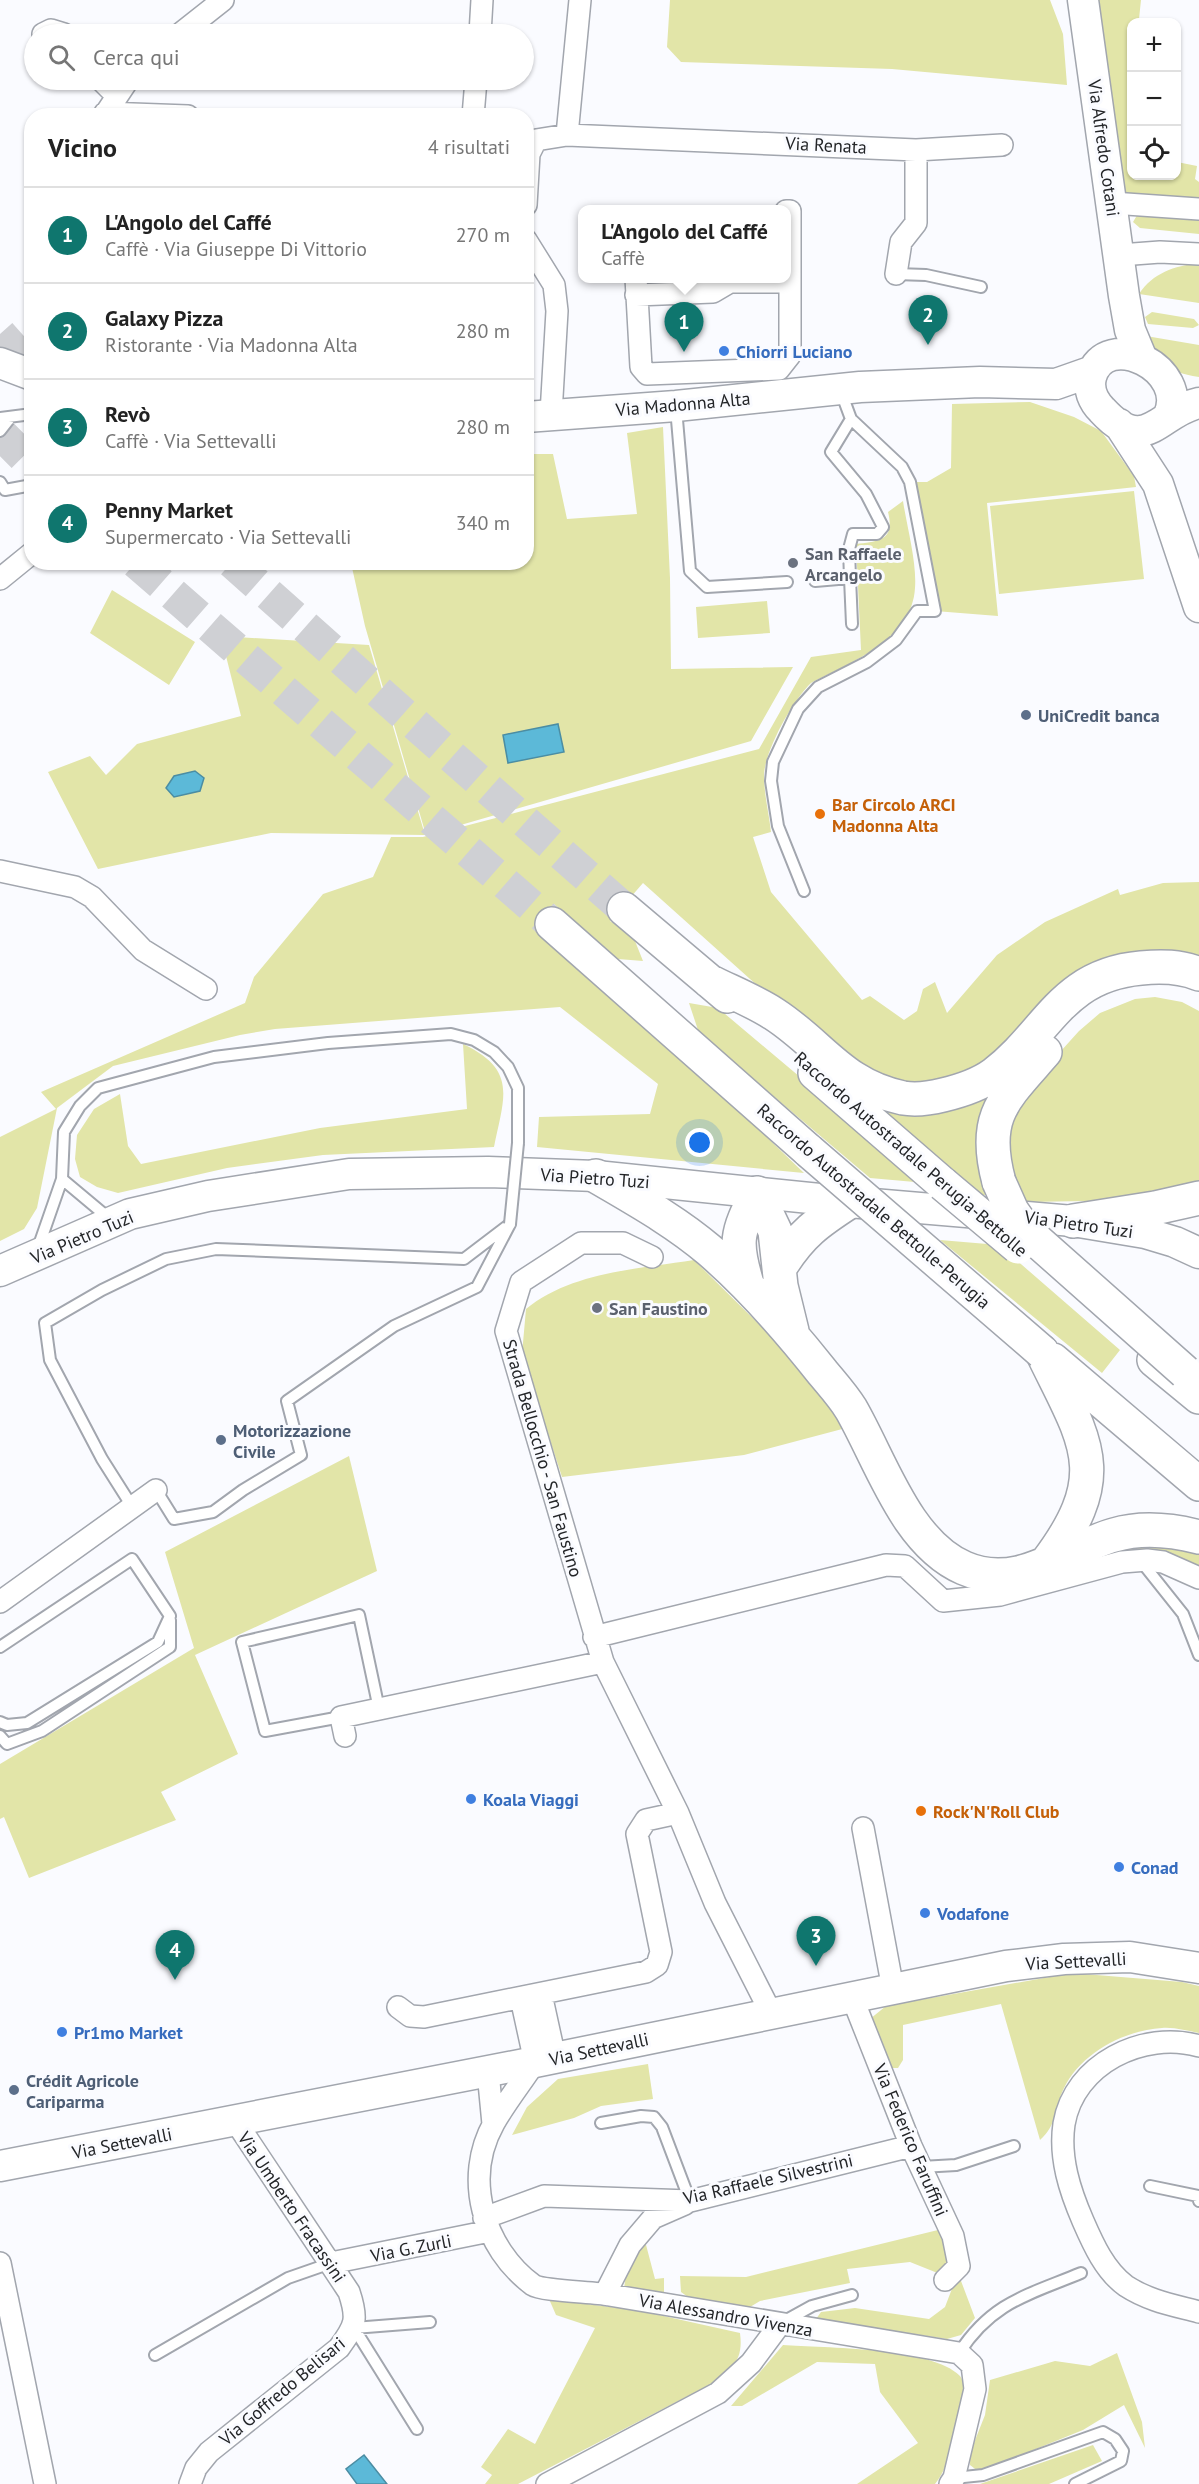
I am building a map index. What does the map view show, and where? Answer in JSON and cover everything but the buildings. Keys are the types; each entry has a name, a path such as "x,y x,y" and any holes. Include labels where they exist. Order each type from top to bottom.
{"highway":[{"name":"Raccordo Autostradale Perugia-Bettolle","path":"624,909 943,1184 1199,1397"},
{"name":"Raccordo Autostradale Bettolle-Perugia","path":"552,924 808,1151 1199,1484"},
{"path":"710,981 775,1015 845,1074 875,1090 905,1098 931,1098 955,1092 993,1075 1057,1006 1077,990 1102,977 1127,969 1168,966 1199,974"},
{"path":"1199,997 1174,986 1135,987 1107,995 1085,1008 1016,1084 1001,1106 992,1145 999,1182 1012,1211 1026,1231 1199,1387"},
{"path":"596,1176 662,1215 708,1249 748,1287 793,1336 850,1407 916,1530 936,1551 964,1568 995,1576 1023,1572 1044,1566 1115,1534 1147,1530 1199,1537"},
{"path":"757,1193 775,1231 781,1266 781,1286 793,1336"},
{"path":"748,1287 740,1261 737,1239 741,1224 757,1193"},
{"path":"1073,1221 1155,1208 1199,1198"},
{"path":"781,1266 795,1242 811,1226 849,1202"},
{"path":"1042,1352 1076,1419 1087,1466 1087,1484 1076,1520 1044,1566"}],"main road":[{"name":"Via Alfredo Cotani","path":"1083,0 1130,330 1153,369"},
{"name":"Via Alfredo Cotani","path":"1099,365 1117,334 1124,296"},
{"name":"Via Madonna Alta","path":"539,416 840,390 980,382 1056,384 1120,354 1153,369 1199,395"},
{"path":"1099,365 1090,387 1158,484 1199,607"},
{"path":"1153,369 1172,393 1171,410 1166,419 1158,448 1158,484"},
{"name":"Via Madonna Alta","path":"1056,384 1110,417 1147,430 1180,409 1199,403"},
{"name":"Via Pietro Tuzi","path":"0,1271 130,1214 208,1196 349,1174 488,1172 596,1176 849,1202 1073,1221 1145,1233 1175,1242 1199,1253"},
{"name":"Via Settevalli","path":"0,2166 488,2072 1006,1966 1064,1959 1130,1957 1199,1968"}],"street":[{"path":"189,24 204,7 223,0"},
{"path":"481,24 482,0"},
{"path":"567,135 580,0"},
{"path":"474,108 475,90"},
{"path":"114,101 149,108"},
{"name":"Via Renata","path":"534,143 536,140 567,135 916,150 1002,145"},
{"path":"896,274 901,242 916,223 916,150"},
{"path":"1112,203 1199,209"},
{"path":"1120,255 1160,252 1199,254"},
{"path":"535,269 554,285 557,311 539,416"},
{"path":"728,283 714,292 636,287 641,367 647,374 779,369 790,355 789,283"},
{"path":"689,404 704,372"},
{"path":"0,579 24,560"},
{"path":"0,871 75,887 92,897 143,950 206,989"},
{"name":"Strada Bellocchio - San Faustino","path":"652,1257 623,1243 581,1243 521,1282 506,1331 603,1662 678,1813 715,1903 771,2013"},
{"path":"0,1602 156,1490"},
{"path":"594,1637 886,1565 905,1566 943,1601 1000,1595 1122,1562 1140,1560 1163,1562 1190,1574 1199,1591"},
{"path":"343,1726 379,1709 603,1662"},
{"path":"398,2007 410,2016 424,2018 646,1972 657,1965 661,1952 637,1834 646,1820 678,1813"},
{"path":"863,1828 893,1989"},
{"path":"531,1996 545,2060"},
{"name":"Via Federico Faruffini","path":"852,1997 911,2146 953,2236 959,2266 945,2280"},
{"path":"1198,2311 1158,2303 1125,2285 1106,2265 1091,2240 1076,2204 1065,2170 1063,2146 1064,2124 1071,2101 1080,2085 1110,2058 1148,2043 1199,2046"},
{"name":"Via Alessandro Vivenza","path":"545,2060 493,2124 479,2167 487,2225 496,2246 513,2267 535,2287 605,2294 959,2353"},
{"name":"Via Alessandro Vivenza","path":"488,2072 493,2124"},
{"name":"Via Umberto Fracassini","path":"236,2122 349,2292"},
{"name":"Via Raffaele Silvestrini","path":"487,2225 544,2196 690,2201 911,2146"},
{"path":"605,2294 630,2245 653,2218 690,2201"},
{"name":"Via G. Zurli","path":"331,2263 487,2225"},
{"path":"0,2264 45,2484"},
{"name":"Via Goffredo Belisari","path":"190,2484 196,2468 209,2452 339,2348 354,2328 356,2312 349,2292"},
{"path":"548,2484 718,2393 751,2362 780,2324"},
{"path":"952,2481 975,2389 972,2365 959,2353"}],"lane":[{"path":"896,274 926,275 981,287"},
{"path":"804,891 778,826 771,782 773,762 798,709 819,687 867,662 897,640 917,611 935,611 910,482 902,467 851,419 840,390"},
{"path":"689,404 690,571 707,588 786,582"},
{"path":"0,431 5,417 24,415"},
{"path":"851,419 831,452 866,494 883,527 877,534 853,534 849,549 852,624"},
{"path":"0,482 4,490 24,486"},
{"path":"815,581 850,578"},
{"path":"35,1257 62,1179 64,1132 80,1106 98,1088 214,1057 328,1043 452,1034 474,1040 494,1052 508,1067 518,1088 518,1143 510,1224 477,1287 394,1326 287,1401 301,1455 243,1490 213,1512 174,1519 156,1490"},
{"path":"62,1179 114,1222"},
{"path":"133,1508 102,1459 50,1360 45,1323 102,1290 166,1259 216,1249 464,1259 510,1224"},
{"path":"0,1647 132,1559 170,1616 170,1647 42,1731 2,1743"},
{"path":"1140,1560 1183,1614 1199,1655"},
{"path":"343,1726 266,1731 242,1642 359,1615 379,1709"},
{"path":"0,1722 7,1725 27,1724 158,1642 170,1616"},
{"path":"601,2122 641,2116 654,2117 662,2127 690,2201"},
{"path":"921,2167 956,2165 1014,2146"},
{"path":"1150,2186 1198,2196 1199,2201"},
{"path":"155,2355 288,2278 331,2263"},
{"path":"959,2353 983,2320 1012,2302 1081,2273"},
{"path":"780,2324 812,2306 852,2295"},
{"path":"417,2429 354,2328 430,2322"},
{"path":"952,2481 983,2475 1103,2432 1115,2439 1123,2451 1121,2461 1075,2484"}],"green space":[{"path":"670,0 1050,0 1063,34 1067,85 892,69 681,62 667,47"},
{"path":"1099,0 1141,0 1139,18 1127,18 1127,180 1181,180 1181,163 1197,166 1195,179 1199,182 1199,201 1134,196 1121,191"},
{"path":"1139,212 1199,218 1199,234 1140,228 1133,222"},
{"path":"1199,263 1199,303 1139,294 1151,281 1165,272"},
{"path":"1152,312 1194,319 1199,325 1193,328 1148,324 1145,317"},
{"path":"1146,336 1199,345 1199,377 1178,372 1166,366"},
{"path":"1030,402 1074,417 1101,431 1134,476 1136,487 987,503 998,616 935,611 910,482 927,482 951,468 952,404"},
{"path":"663,427 670,578 671,669 793,667 751,741 426,835 365,626 353,570 534,570 534,454 553,454 567,519 637,514 627,433"},
{"path":"1134,491 1144,579 999,594 990,506"},
{"path":"903,501 913,556 915,588 911,606 903,622 877,647 811,683 788,713 769,752 764,775 771,832 753,837 771,892 862,1000 870,996 904,1020 917,1011 923,989 935,982 947,1013 997,955 1045,922 1118,889 1120,895 1163,883 1199,882 1199,959 1158,951 1019,1033 974,1072 905,1089 843,1058 643,883 610,921 633,936 643,961 618,959 554,904 535,925 719,1091 804,1173 537,1147 539,1117 650,1114 658,1084 560,1007 275,1029 240,1035 113,1066 57,1108 37,1208 24,1229 0,1241 0,1137 56,1109 41,1092 245,1003 254,977 323,894 373,877 391,837 423,837 759,749 811,657 861,650 856,544 872,542 884,537 889,528 888,512"},
{"path":"112,590 195,642 169,685 90,633"},
{"path":"767,601 770,633 698,638 696,607"},
{"path":"221,636 369,645 425,835 271,833 98,869 48,772 90,756 106,775 137,744 241,716"},
{"path":"1154,978 1093,995 1013,1075 989,1195 982,1195 883,1112 882,1109 914,1110 1080,996"},
{"path":"1155,997 1182,1002 1199,1011 1199,1189 1149,1200 1026,1202 1006,1159 1009,1121 1033,1082 1079,1031 1100,1013 1135,999"},
{"path":"689,1003 718,1008 926,1183 870,1178 699,1033"},
{"path":"463,1044 481,1054 500,1075 503,1099 494,1147 323,1155 227,1168 118,1193 97,1187 80,1177 75,1159 77,1135 94,1109 120,1094 128,1146 141,1164 320,1128 467,1109"},
{"path":"940,1240 999,1245 1120,1350 1102,1373"},
{"path":"694,1260 786,1351 846,1428 744,1455 562,1477 522,1354 526,1309 563,1287 584,1280 628,1270"},
{"path":"349,1456 377,1571 195,1655 238,1754 161,1792 176,1820 29,1878 4,1817 0,1819 0,1764 194,1648 165,1552"},
{"path":"1117,1544 1199,1548 1199,1569 1165,1551 1126,1554"},
{"path":"1072,1973 1182,1982 1199,1986 1199,2033 1171,2028 1148,2030 1119,2039 1093,2054 1072,2075 1061,2095 1050,2128 1040,2140 1001,2004 903,2025 903,2060 898,2068 891,2068 870,2019 886,2006"},
{"path":"648,2064 653,2099 601,2106 574,2118 512,2135 527,2107 558,2079"},
{"path":"938,2230 948,2250 949,2262 940,2274 910,2262 847,2269 850,2283 760,2301 750,2307 695,2302 681,2292 680,2276 746,2277"},
{"path":"645,2241 655,2279 664,2278 664,2298 624,2290 631,2264"},
{"path":"958,2273 975,2318 961,2335 947,2339 816,2319 821,2312 855,2308 929,2319 945,2307"},
{"path":"549,2299 641,2311 740,2333 740,2352 734,2364 709,2385 518,2484 485,2484 492,2475 481,2467 508,2429 535,2444 595,2328 556,2315"},
{"path":"783,2345 849,2348 903,2354 946,2366 960,2376 963,2391 955,2436 947,2462 935,2484 857,2484 918,2443 880,2392 875,2364 817,2362 742,2406 731,2406"},
{"path":"1117,2353 1142,2422 1145,2448 1124,2405 1083,2430 979,2472 970,2465 970,2453 985,2415 990,2380 1055,2361 1090,2366"},
{"path":"1093,2445 1102,2461 1049,2484 980,2484"}],"water":[{"path":"558,724 564,752 508,763 503,735"},
{"path":"195,771 204,778 200,791 174,797 166,788 174,776"},
{"path":"364,2455 387,2484 357,2484 346,2469"}],"tunnel":[{"path":"0,334 24,361"},
{"path":"0,433 24,457"},
{"path":"145,570 552,924"},
{"path":"241,570 624,909"}],"place":[{"name":"Galaxy Pizza","path":"928,345"},
{"name":"Chiorri Luciano","path":"724,351"},
{"name":"L'Angolo del Caffé","path":"684,352"},
{"name":"San Raffaele Arcangelo","path":"793,563"},
{"name":"UniCredit banca","path":"1026,715"},
{"name":"Bar Circolo ARCI Madonna Alta","path":"820,814"},
{"name":"San Faustino","path":"597,1308"},
{"name":"Motorizzazione Civile","path":"221,1440"},
{"name":"Koala Viaggi","path":"471,1799"},
{"name":"Rock'N'Roll Club","path":"921,1811"},
{"name":"Conad","path":"1119,1867"},
{"name":"Vodafone","path":"925,1913"},
{"name":"Revò","path":"816,1966"},
{"name":"Penny Market","path":"175,1980"},
{"name":"Pr1mo Market","path":"62,2032"},
{"name":"Crédit Agricole Cariparma","path":"14,2090"}]}
